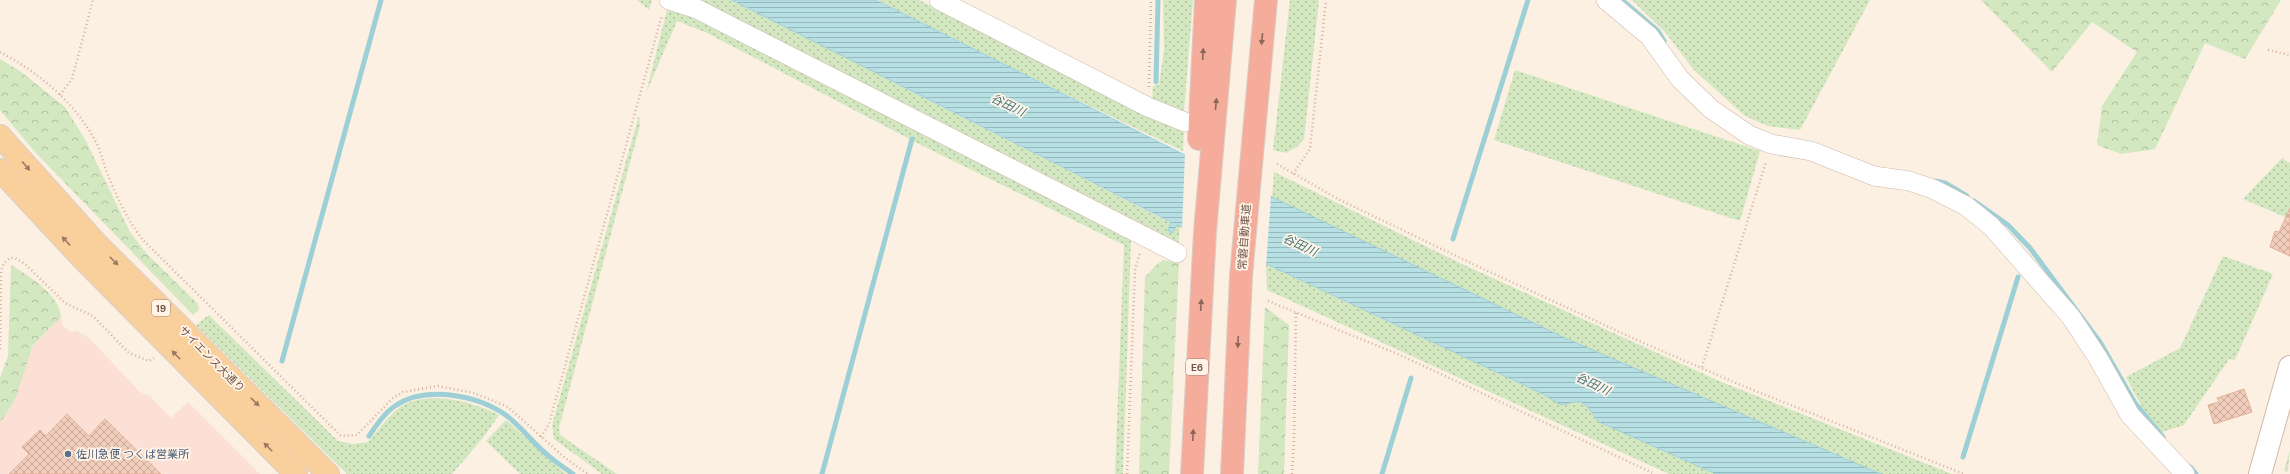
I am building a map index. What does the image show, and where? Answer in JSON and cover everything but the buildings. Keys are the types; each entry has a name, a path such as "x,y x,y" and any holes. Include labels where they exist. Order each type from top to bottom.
{"highway":[{"path":"1199,133 1206,0"},
{"path":"1199,133 1226,0"},
{"name":"常磐自動車道","path":"1232,474 1241,276 1250,163 1266,0"},
{"name":"E6","path":"1192,474 1205,232 1199,133"}],"main road":[{"name":"サイエンス大通り","path":"0,136 97,244 328,474"},
{"name":"サイエンス大通り","path":"0,170 80,257 296,474"}],"street":[{"path":"939,0 1199,133"},
{"path":"1606,0 1649,36 1680,79 1711,109 1749,135 1771,144 1811,151 1874,176 1909,181 1933,188 1966,206 1991,226 2071,317 2098,358 2130,416 2185,474"},
{"path":"666,4 697,8 1177,253"},
{"path":"2260,474 2290,367"}],"path":[{"path":"60,95 72,78 93,0"},
{"path":"1148,107 1151,0"},
{"path":"1293,174 1310,149 1326,0"},
{"path":"541,437 549,424 666,4"},
{"path":"2268,50 2290,55"},
{"path":"0,52 22,64 60,95 76,112 98,147 108,176 124,210 143,240 341,436 358,435 393,398 403,392 438,386 474,393 508,407 565,458 588,474"},
{"path":"1702,368 1771,144"},
{"path":"1277,164 1338,199 1475,266 1702,368 1894,448 1964,474"},
{"path":"1127,474 1135,269 1146,238"},
{"path":"0,349 1,271 4,263 10,258 15,258 25,264 64,303 93,316 129,353 149,361 157,355 165,344"},
{"path":"1268,301 1296,311 1400,355 1656,474"},
{"path":"1292,474 1296,311"}],"shaded area":[{"path":"61,317 63,326 70,332 77,331 89,338 140,392 150,396 171,418 188,402 260,474 0,474 0,423 15,400 33,345"}],"green space":[{"path":"637,0 652,0 649,10"},
{"path":"684,0 732,0 1171,223 1168,230 1172,233 1177,225 1180,226 1178,248"},
{"path":"878,0 919,0 1184,130 1183,151 951,39"},
{"path":"1163,0 1193,0 1184,111 1164,110 1156,105 1153,100 1153,86 1159,85 1164,50"},
{"path":"1290,0 1319,0 1304,139 1297,147 1286,153 1273,150"},
{"path":"1632,0 1870,0 1800,130 1768,126 1745,116 1694,70 1665,32"},
{"path":"1981,0 2281,0 2245,59 2205,43 2155,149 2121,154 2097,145 2102,106 2137,52 2092,22 2052,72"},
{"path":"675,7 1131,239 1123,474 1115,474 1124,245 921,145 705,32 677,21 646,93 667,10"},
{"path":"0,59 20,71 65,107 86,141 130,232 146,253 198,304 199,310 193,315 34,151 0,110"},
{"path":"1515,70 1760,151 1740,221 1494,140"},
{"path":"639,115 640,125 559,428 560,435 617,474 602,474 554,439 552,425"},
{"path":"2282,158 2290,163 2290,219 2243,199"},
{"path":"1274,172 1462,264 1719,381 1952,474 1881,474 1567,339 1272,198"},
{"path":"2223,256 2273,274 2235,360 2229,359 2184,425 2162,432 2143,409 2126,377 2180,348"},
{"path":"1163,260 1179,263 1169,474 1139,474 1145,277"},
{"path":"1266,264 1543,394 1561,405 1579,401 1587,406 1599,422 1716,474 1669,474 1267,290"},
{"path":"11,265 26,274 50,294 60,309 61,317 33,345 15,400 0,423 0,378 8,356"},
{"path":"1265,307 1289,325 1284,474 1258,474"},
{"path":"209,315 338,441 353,444 368,442 399,408 410,402 422,399 449,399 476,405 499,415 482,439 452,474 347,474 196,325"},
{"path":"506,420 566,474 520,474 486,441"},
{"path":"2290,450 2288,472 2284,471"}],"water":[{"name":"谷田川","path":"732,0 876,0 1181,153 1567,339 1881,474 1716,474 1599,422 1587,406 1579,401 1561,405 1543,394 1273,267 1177,225 1172,233 1168,230 1171,222"}],"pier":[{"path":"1185,153 1271,195 1266,266 1182,230"}],"waterway":[{"path":"282,361 381,0"},
{"path":"1156,82 1158,0"},
{"path":"1453,239 1528,0"},
{"path":"1622,0 1658,31 1664,41"},
{"path":"822,474 912,139"},
{"path":"1935,181 1945,183 1967,196"},
{"path":"1974,201 2008,225 2030,248 2100,342 2135,403 2163,437"},
{"path":"1963,457 2018,277"},
{"path":"1382,474 1411,378"},
{"path":"369,436 380,420 395,406 422,396 436,394 452,395 482,403 507,416 557,463 573,474"},
{"path":"2190,467 2196,474"}],"place":[{"name":"佐川急便 つくば営業所","path":"68,454"}]}
